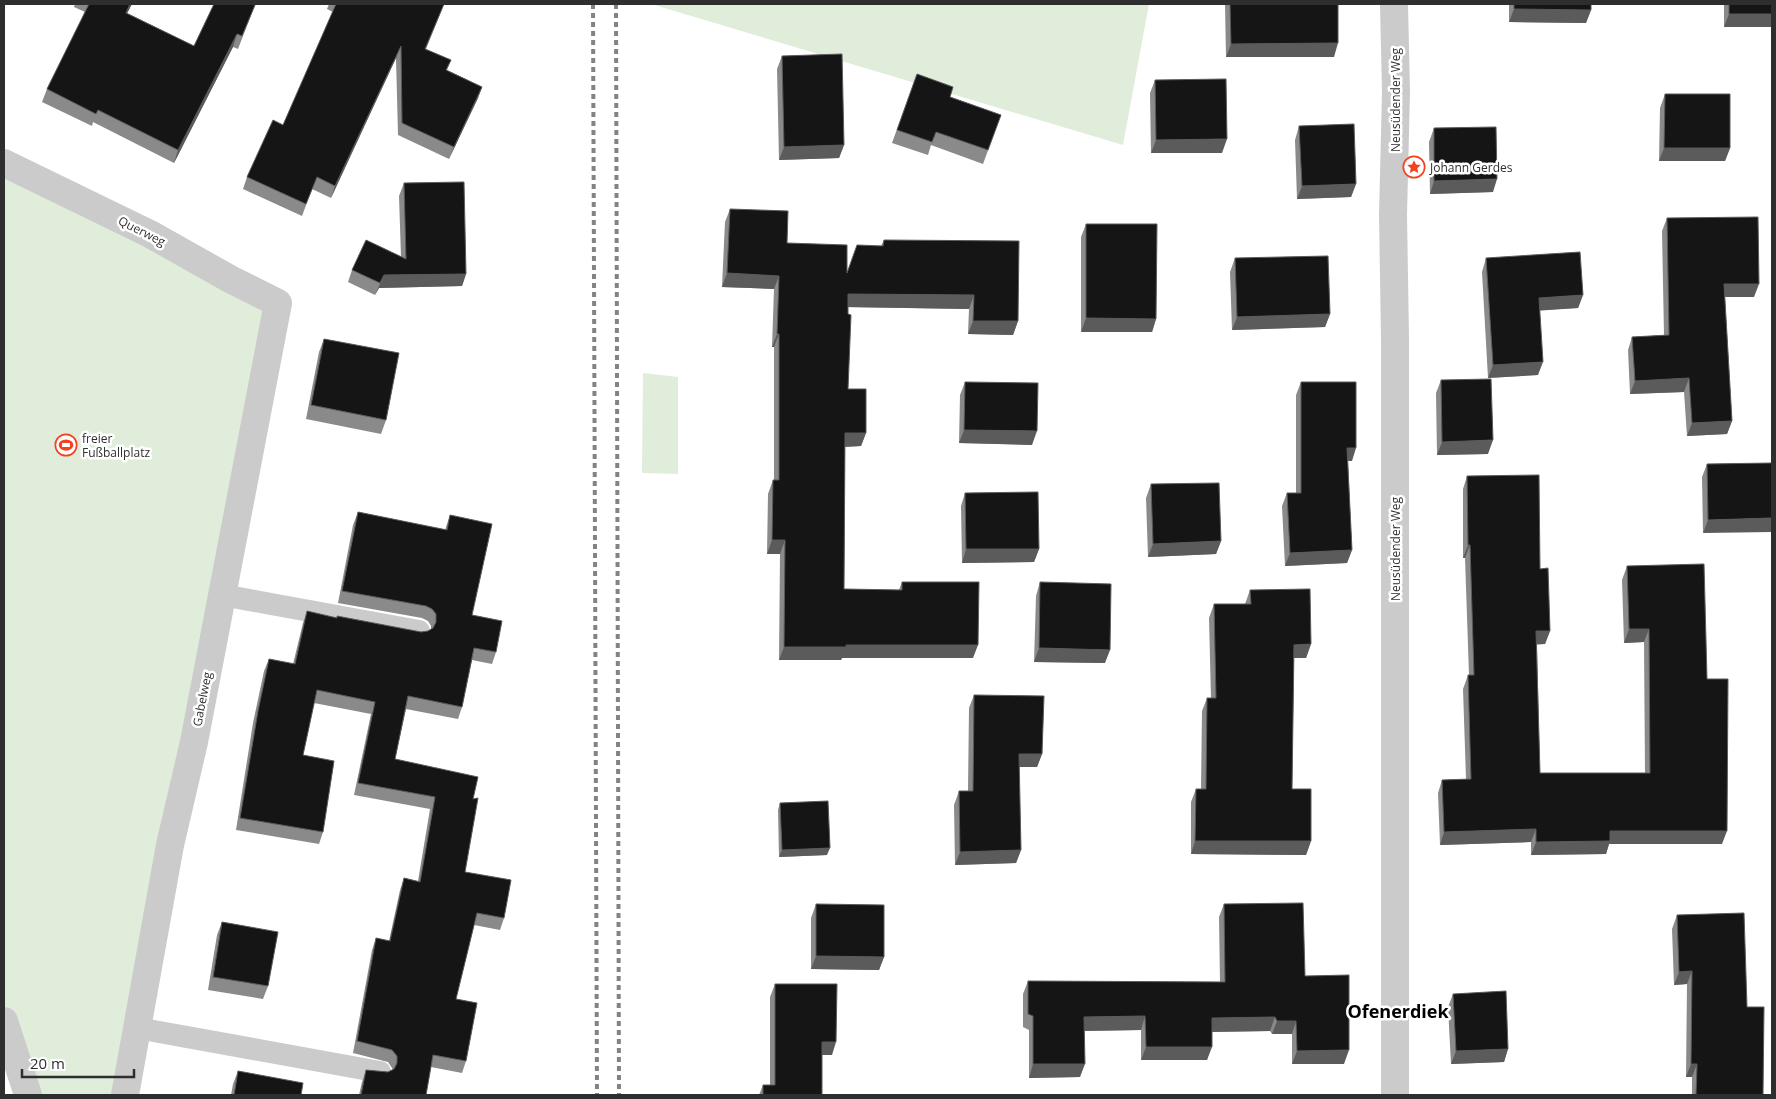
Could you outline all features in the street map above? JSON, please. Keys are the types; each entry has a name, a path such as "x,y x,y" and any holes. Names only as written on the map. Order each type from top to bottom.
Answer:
{"street":[{"name":"Neusüdender Weg","path":"1394,4 1396,92 1393,214 1396,338 1395,1095"},
{"name":"Querweg","path":"4,162 150,234 230,279 278,303"},
{"name":"Gabelweg","path":"124,1095 170,844 194,742 278,303"},
{"path":"4,1021 28,1095"}],"lane":[{"path":"222,595 419,631"},
{"path":"137,1028 380,1072"}],"green space":[{"path":"651,4 1149,4 1123,145"},
{"path":"4,165 278,303 126,1095 29,1095 4,1019"},
{"path":"643,373 678,377 678,474 642,473"}],"building":[{"path":"89,4 130,4 126,13 194,46 214,4 255,5 242,36 237,34 178,150 98,110 96,114 47,89"},
{"path":"336,4 444,4 425,49 451,60 446,70 482,87 454,147 402,123 401,46 335,186 317,177 306,204 247,177 273,120 283,125"},
{"path":"1230,4 1338,4 1338,43 1231,44"},
{"path":"1514,4 1591,4 1591,10 1514,9"},
{"path":"1729,4 1772,4 1772,14 1729,14"},
{"path":"842,54 844,145 784,147 782,56"},
{"path":"917,74 953,87 950,97 1001,115 988,150 936,132 932,142 897,130"},
{"path":"1226,79 1227,139 1156,140 1155,80"},
{"path":"1665,94 1730,94 1730,148 1664,148"},
{"path":"1354,124 1356,184 1302,186 1299,126"},
{"path":"1496,127 1497,179 1434,181 1434,128"},
{"path":"464,182 466,274 384,275 380,283 352,270 366,240 406,259 404,183"},
{"path":"730,209 788,211 787,243 847,245 847,273 857,245 883,246 884,240 1019,241 1018,321 973,321 974,295 848,294 848,314 851,315 848,389 866,389 866,433 845,433 844,589 902,590 902,582 979,582 978,645 784,647 785,540 772,540 773,480 779,480 779,334 777,334 779,276 727,273"},
{"path":"1758,217 1759,284 1724,284 1732,421 1692,423 1689,378 1635,381 1632,337 1669,335 1667,218"},
{"path":"1086,224 1157,224 1156,319 1086,318"},
{"path":"1580,252 1583,295 1539,298 1543,362 1493,365 1486,258"},
{"path":"1328,256 1330,314 1237,317 1235,258"},
{"path":"324,339 399,353 386,420 311,405"},
{"path":"1491,379 1493,440 1442,442 1441,380"},
{"path":"965,382 1038,383 1037,431 964,430"},
{"path":"1301,382 1356,382 1356,448 1347,448 1352,550 1290,553 1287,493 1301,493"},
{"path":"1772,463 1772,518 1708,520 1707,464"},
{"path":"1539,475 1540,569 1548,568 1550,631 1536,631 1540,773 1650,773 1649,629 1629,629 1627,566 1704,564 1707,679 1728,679 1727,831 1610,831 1610,841 1536,842 1536,829 1444,832 1442,780 1471,779 1468,675 1474,675 1467,476"},
{"path":"1219,483 1221,541 1153,544 1151,484"},
{"path":"1038,492 1039,549 966,549 965,493"},
{"path":"358,512 447,530 450,515 492,524 472,615 502,621 496,652 474,648 462,707 408,696 395,759 478,777 473,799 478,798 465,872 511,880 504,918 477,913 456,999 477,1003 466,1061 433,1055 426,1095 361,1095 366,1070 388,1072 394,1069 397,1063 397,1056 392,1050 357,1041 376,938 390,941 404,878 420,882 435,797 358,783 375,702 317,690 303,755 334,761 323,832 240,818 269,659 295,664 307,611 421,632 433,628 436,622 436,614 426,606 342,591"},
{"path":"1040,582 1111,584 1110,650 1039,648"},
{"path":"1310,589 1311,644 1294,645 1292,789 1311,789 1311,841 1195,841 1196,789 1206,789 1207,698 1216,698 1214,604 1251,604 1250,590"},
{"path":"974,695 1044,696 1042,754 1019,754 1021,850 960,852 959,791 973,791"},
{"path":"828,801 830,848 782,850 780,803"},
{"path":"1303,903 1305,976 1349,975 1349,1050 1297,1051 1296,1021 1277,1021 1275,1017 1212,1018 1212,1047 1146,1047 1145,1016 1084,1017 1085,1064 1033,1064 1033,1016 1028,1014 1028,981 1225,982 1224,904"},
{"path":"816,904 884,905 884,957 816,956"},
{"path":"1744,913 1747,1007 1764,1007 1763,1095 1696,1095 1697,1064 1691,1064 1692,971 1679,972 1677,915"},
{"path":"222,922 278,932 268,986 213,977"},
{"path":"775,984 837,984 836,1042 822,1042 822,1095 763,1095 763,1085 775,1085"},
{"path":"1506,991 1508,1049 1456,1051 1453,994"},
{"path":"238,1071 303,1083 301,1095 234,1095"}],"railway":[{"path":"593,4 597,1095"},
{"path":"616,4 619,1095"}],"place":[{"name":"Johann Gerdes","path":"1414,167"},
{"name":"freier Fußballplatz","path":"66,445"}],"district":[{"name":"Ofenerdiek","path":"1398,1011"}]}
